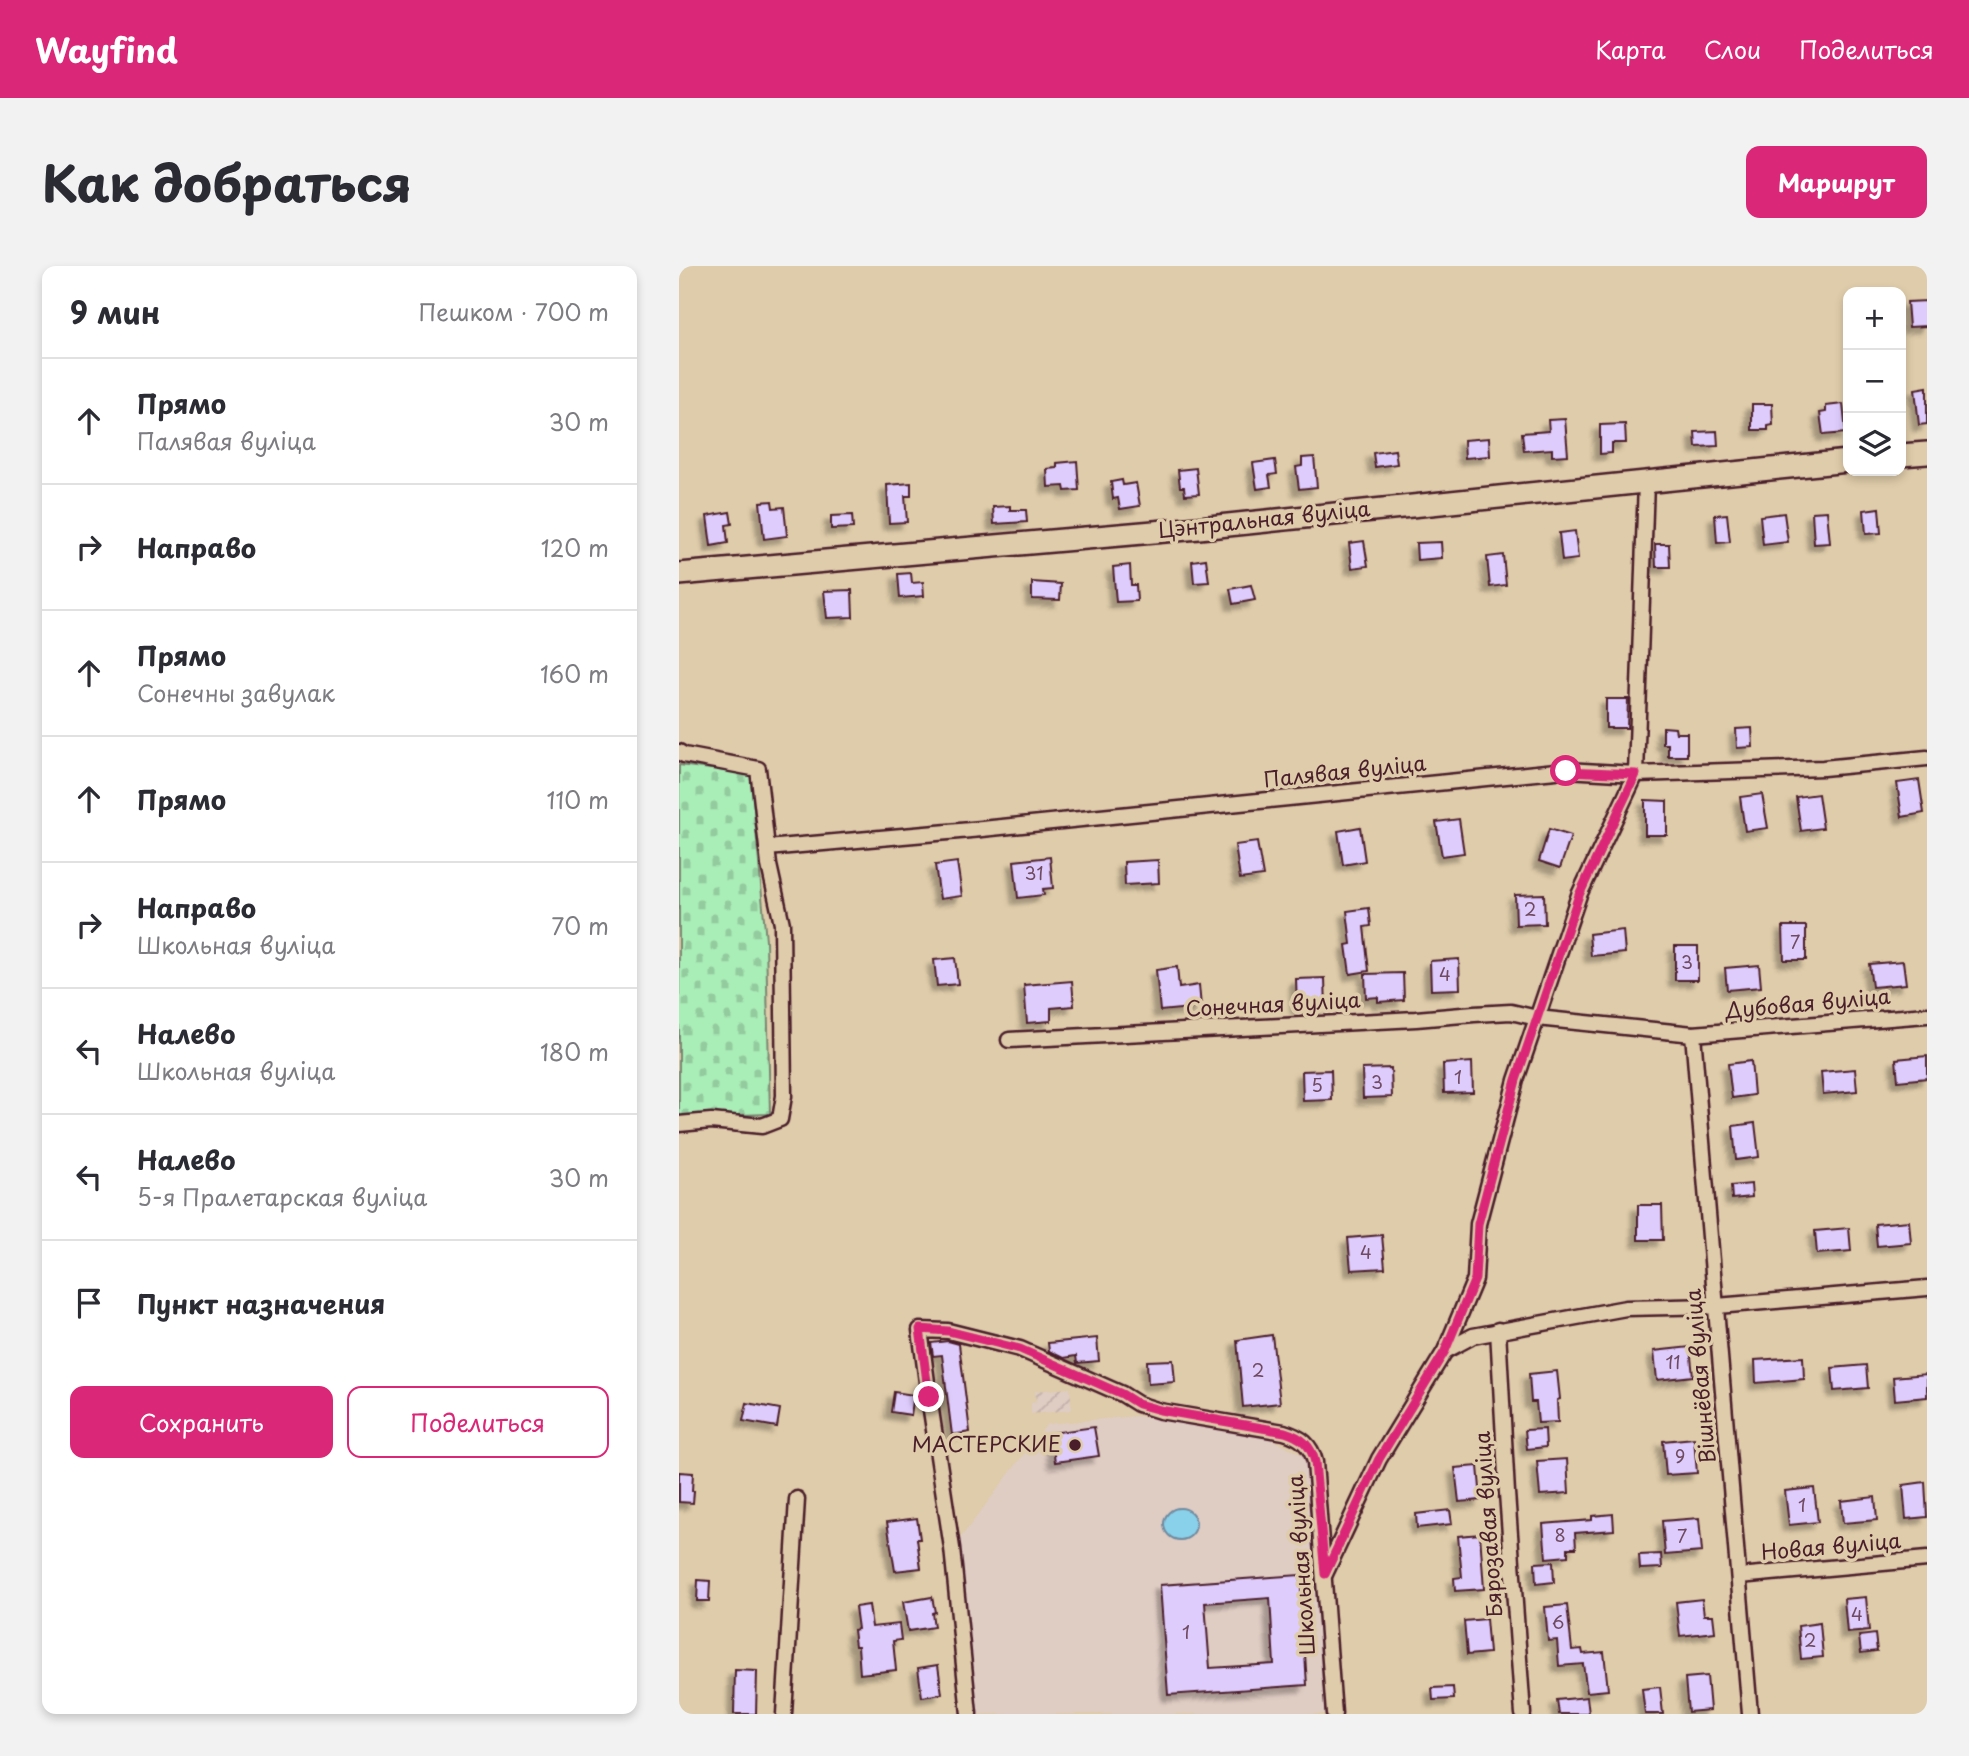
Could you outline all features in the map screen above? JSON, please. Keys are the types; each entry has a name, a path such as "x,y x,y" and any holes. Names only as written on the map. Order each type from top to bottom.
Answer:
{"street":[{"path":"1906,455 1927,453"},
{"name":"Цэнтральная вуліца","path":"679,573 1042,543 1843,462"},
{"path":"1325,1574 1379,1459 1445,1351 1475,1279 1478,1224 1516,1080 1579,895 1636,774 1646,482"},
{"path":"679,752 758,769 767,848 782,923 784,1096 779,1119 762,1126 711,1121 679,1124"},
{"name":"Палявая вуліца","path":"767,848 1566,771 1636,774 1823,768 1927,758"},
{"name":"Сонечная вуліца","path":"1009,1040 1416,1020 1511,1012 1537,1017"},
{"name":"Дубовая вуліца","path":"1537,1017 1693,1034 1927,1015"},
{"name":"Вішнёвая вуліца","path":"1693,1034 1751,1714"},
{"path":"1445,1351 1473,1336 1498,1330 1626,1308 1717,1306 1927,1289"},
{"name":"Школьная вуліца","path":"969,1714 952,1548 920,1329 948,1331 1020,1349 1122,1394 1138,1404 1285,1432 1296,1435 1305,1442 1312,1451 1315,1462 1334,1714"},
{"name":"Бярозавая вуліца","path":"1498,1330 1523,1714"},
{"path":"784,1714 797,1499"},
{"name":"Новая вуліца","path":"1739,1576 1927,1559"}],"shaded area":[{"path":"1070,1388 1072,1410 1031,1414 1031,1403 1036,1402 1035,1391"},
{"path":"1136,1416 1265,1436 1306,1457 1325,1714 974,1714 959,1540 1047,1424"}],"green space":[{"path":"679,765 751,774 766,941 770,1114 679,1117"}],"water":[{"path":"1180,1508 1191,1513 1196,1524 1191,1535 1180,1540 1169,1535 1164,1524 1169,1513"}],"building":[{"path":"1927,301 1927,326 1909,327 1907,302"},
{"path":"1927,387 1927,424 1919,425 1915,389"},
{"path":"1752,404 1772,404 1773,425 1768,426 1768,430 1752,430"},
{"path":"1843,404 1843,433 1823,435 1820,413 1826,412 1826,406"},
{"path":"1565,419 1568,455 1552,456 1552,449 1524,451 1522,433 1549,431 1548,420"},
{"path":"1625,424 1626,443 1612,443 1612,453 1600,454 1600,425"},
{"path":"1717,431 1718,446 1696,447 1695,432"},
{"path":"1489,438 1490,456 1465,458 1464,440"},
{"path":"1395,450 1397,464 1375,467 1373,453"},
{"path":"1314,457 1317,487 1299,489 1296,467 1302,466 1302,458"},
{"path":"1275,460 1277,474 1269,475 1271,487 1257,489 1253,463"},
{"path":"1077,461 1079,490 1065,491 1064,486 1048,487 1047,469 1057,468 1057,463"},
{"path":"1196,468 1199,494 1185,495 1184,487 1180,487 1178,470"},
{"path":"1122,480 1123,485 1136,483 1140,506 1120,509 1118,498 1113,499 1111,482"},
{"path":"911,483 911,496 905,496 907,522 889,523 887,485"},
{"path":"772,501 773,508 784,507 787,536 764,539 760,502"},
{"path":"1010,506 1010,510 1026,510 1027,522 994,524 993,507"},
{"path":"1879,508 1881,533 1866,534 1864,510"},
{"path":"1827,511 1830,543 1814,544 1812,512"},
{"path":"730,512 732,524 726,525 728,543 711,546 707,516"},
{"path":"1784,513 1788,542 1763,545 1760,516"},
{"path":"1727,514 1730,542 1717,543 1715,515"},
{"path":"852,515 853,528 831,529 831,516"},
{"path":"1575,531 1578,559 1562,561 1559,533"},
{"path":"1364,541 1368,566 1352,568 1349,543"},
{"path":"1441,542 1442,558 1417,560 1416,543"},
{"path":"1655,544 1669,544 1670,567 1656,567"},
{"path":"1503,555 1506,585 1490,587 1487,557"},
{"path":"1206,559 1209,582 1194,583 1192,561"},
{"path":"1130,565 1131,585 1136,585 1137,601 1116,602 1113,567"},
{"path":"911,573 912,583 923,582 924,596 900,598 898,574"},
{"path":"1032,582 1061,584 1060,600 1032,599"},
{"path":"1251,585 1255,600 1233,604 1230,589"},
{"path":"852,590 853,617 827,618 824,591"},
{"path":"1606,699 1628,699 1627,728 1606,728"},
{"path":"1663,727 1675,728 1676,733 1687,733 1687,756 1668,756 1668,744 1663,744"},
{"path":"1752,728 1753,747 1737,748 1736,729"},
{"path":"1919,780 1924,813 1902,817 1897,783"},
{"path":"1762,794 1768,828 1745,831 1740,797"},
{"path":"1818,794 1823,828 1801,831 1796,797"},
{"path":"1645,800 1667,801 1667,835 1645,835"},
{"path":"1459,819 1464,853 1442,856 1436,822"},
{"path":"1360,827 1365,861 1343,865 1338,831"},
{"path":"1549,829 1571,836 1560,868 1539,861"},
{"path":"1257,842 1263,876 1240,879 1235,845"},
{"path":"1050,857 1053,888 1043,889 1044,895 1018,898 1014,861"},
{"path":"1158,860 1159,883 1125,885 1124,862"},
{"path":"957,862 962,896 940,899 935,865"},
{"path":"1544,894 1545,924 1516,925 1515,895"},
{"path":"1369,908 1371,926 1364,927 1369,971 1350,974 1346,945 1351,944 1347,911"},
{"path":"1783,926 1806,926 1806,960 1784,960"},
{"path":"1623,930 1625,953 1591,956 1589,934"},
{"path":"1675,946 1698,946 1698,980 1675,980"},
{"path":"955,958 958,984 937,986 934,960"},
{"path":"1459,959 1460,989 1431,990 1430,961"},
{"path":"1903,961 1906,984 1872,987 1869,964"},
{"path":"1759,965 1761,987 1727,990 1725,968"},
{"path":"1177,967 1179,988 1199,985 1201,1007 1160,1011 1156,970"},
{"path":"1403,973 1404,1000 1378,1002 1378,997 1366,998 1365,974"},
{"path":"1325,978 1326,1007 1297,1008 1296,979"},
{"path":"1072,981 1074,1006 1051,1008 1051,1021 1027,1023 1024,985"},
{"path":"1927,1056 1927,1078 1898,1081 1896,1059"},
{"path":"1751,1061 1754,1095 1732,1098 1728,1064"},
{"path":"1472,1062 1473,1092 1444,1093 1443,1064"},
{"path":"1391,1068 1392,1097 1363,1098 1362,1069"},
{"path":"1855,1069 1857,1091 1823,1094 1821,1072"},
{"path":"1331,1070 1332,1100 1303,1101 1302,1071"},
{"path":"1755,1123 1759,1157 1736,1160 1733,1126"},
{"path":"1751,1184 1752,1197 1732,1199 1731,1186"},
{"path":"1638,1205 1662,1205 1663,1240 1638,1240"},
{"path":"1909,1221 1911,1243 1877,1246 1875,1224"},
{"path":"1849,1228 1851,1251 1817,1254 1815,1231"},
{"path":"1382,1235 1385,1268 1351,1270 1348,1238"},
{"path":"1272,1335 1280,1403 1243,1407 1237,1340"},
{"path":"1097,1338 1099,1361 1077,1363 1076,1356 1063,1358 1049,1351 1048,1343"},
{"path":"948,1341 959,1344 970,1432 952,1435 942,1355 933,1356 931,1343"},
{"path":"1690,1347 1693,1376 1657,1380 1654,1351"},
{"path":"1803,1357 1804,1379 1756,1383 1755,1360"},
{"path":"1173,1360 1175,1382 1148,1384 1147,1361"},
{"path":"1866,1365 1868,1388 1834,1391 1832,1368"},
{"path":"1557,1371 1560,1399 1557,1400 1558,1422 1538,1423 1536,1402 1531,1402 1529,1374"},
{"path":"1927,1374 1927,1397 1895,1400 1893,1377"},
{"path":"894,1392 914,1395 911,1415 891,1412"},
{"path":"747,1403 780,1409 777,1427 743,1421"},
{"name":"МАСТЕРСКИЕ","path":"1094,1427 1099,1456 1055,1462 1051,1433"},
{"path":"1545,1429 1546,1447 1527,1449 1525,1430"},
{"path":"1694,1438 1697,1473 1666,1475 1663,1441"},
{"path":"1567,1459 1569,1493 1540,1495 1537,1461"},
{"path":"1478,1466 1481,1500 1459,1502 1455,1468"},
{"path":"679,1472 693,1473 693,1503 679,1502"},
{"path":"1925,1482 1927,1517 1906,1519 1903,1485"},
{"path":"1814,1488 1818,1522 1789,1525 1785,1491"},
{"path":"1875,1497 1877,1520 1843,1523 1841,1501"},
{"path":"1450,1510 1452,1524 1417,1528 1416,1514"},
{"path":"1613,1514 1614,1530 1575,1533 1576,1548 1568,1548 1568,1556 1546,1558 1543,1524 1592,1520 1592,1516"},
{"path":"917,1518 921,1568 895,1571 887,1522"},
{"path":"1699,1518 1702,1552 1665,1555 1662,1521"},
{"path":"1480,1534 1484,1589 1455,1591 1454,1578 1462,1577 1458,1536"},
{"path":"1661,1554 1662,1568 1640,1569 1639,1555"},
{"path":"1553,1562 1554,1582 1536,1584 1535,1563"},
{"path":"1300,1575 1307,1685 1168,1695 1160,1585","holes":["1270,1598 1274,1664 1210,1668 1205,1603"]},
{"path":"698,1580 710,1581 709,1601 697,1601"},
{"path":"932,1597 934,1627 908,1631 903,1602"},
{"path":"1866,1597 1869,1631 1847,1633 1844,1599"},
{"path":"1702,1599 1704,1615 1713,1615 1715,1632 1680,1636 1676,1602"},
{"path":"869,1605 872,1627 899,1624 901,1640 893,1641 896,1670 860,1674 858,1646 855,1646 853,1630 858,1629 855,1607"},
{"path":"1567,1605 1572,1650 1582,1649 1583,1654 1604,1652 1608,1690 1587,1692 1583,1664 1559,1666 1557,1640 1548,1641 1545,1607"},
{"path":"1486,1619 1489,1653 1467,1655 1464,1621"},
{"path":"1820,1623 1823,1657 1801,1659 1798,1626"},
{"path":"1875,1634 1877,1651 1861,1653 1859,1636"},
{"path":"938,1665 942,1694 922,1697 918,1668"},
{"path":"735,1670 757,1671 756,1714 734,1714"},
{"path":"1707,1676 1710,1710 1688,1712 1685,1678"},
{"path":"1453,1687 1454,1699 1433,1700 1432,1688"},
{"path":"1660,1687 1663,1714 1645,1714 1642,1689"},
{"path":"1587,1697 1589,1714 1559,1714 1557,1700"}],"place":[{"name":"МАСТЕРСКИЕ","path":"1075,1445"}],"route":[{"path":"929,1397 920,1329 948,1331 1020,1349 1122,1394 1138,1404 1296,1435 1312,1451 1315,1462 1325,1574 1379,1459 1445,1351 1475,1279 1478,1224 1516,1080 1579,895 1636,774 1566,771"}]}
